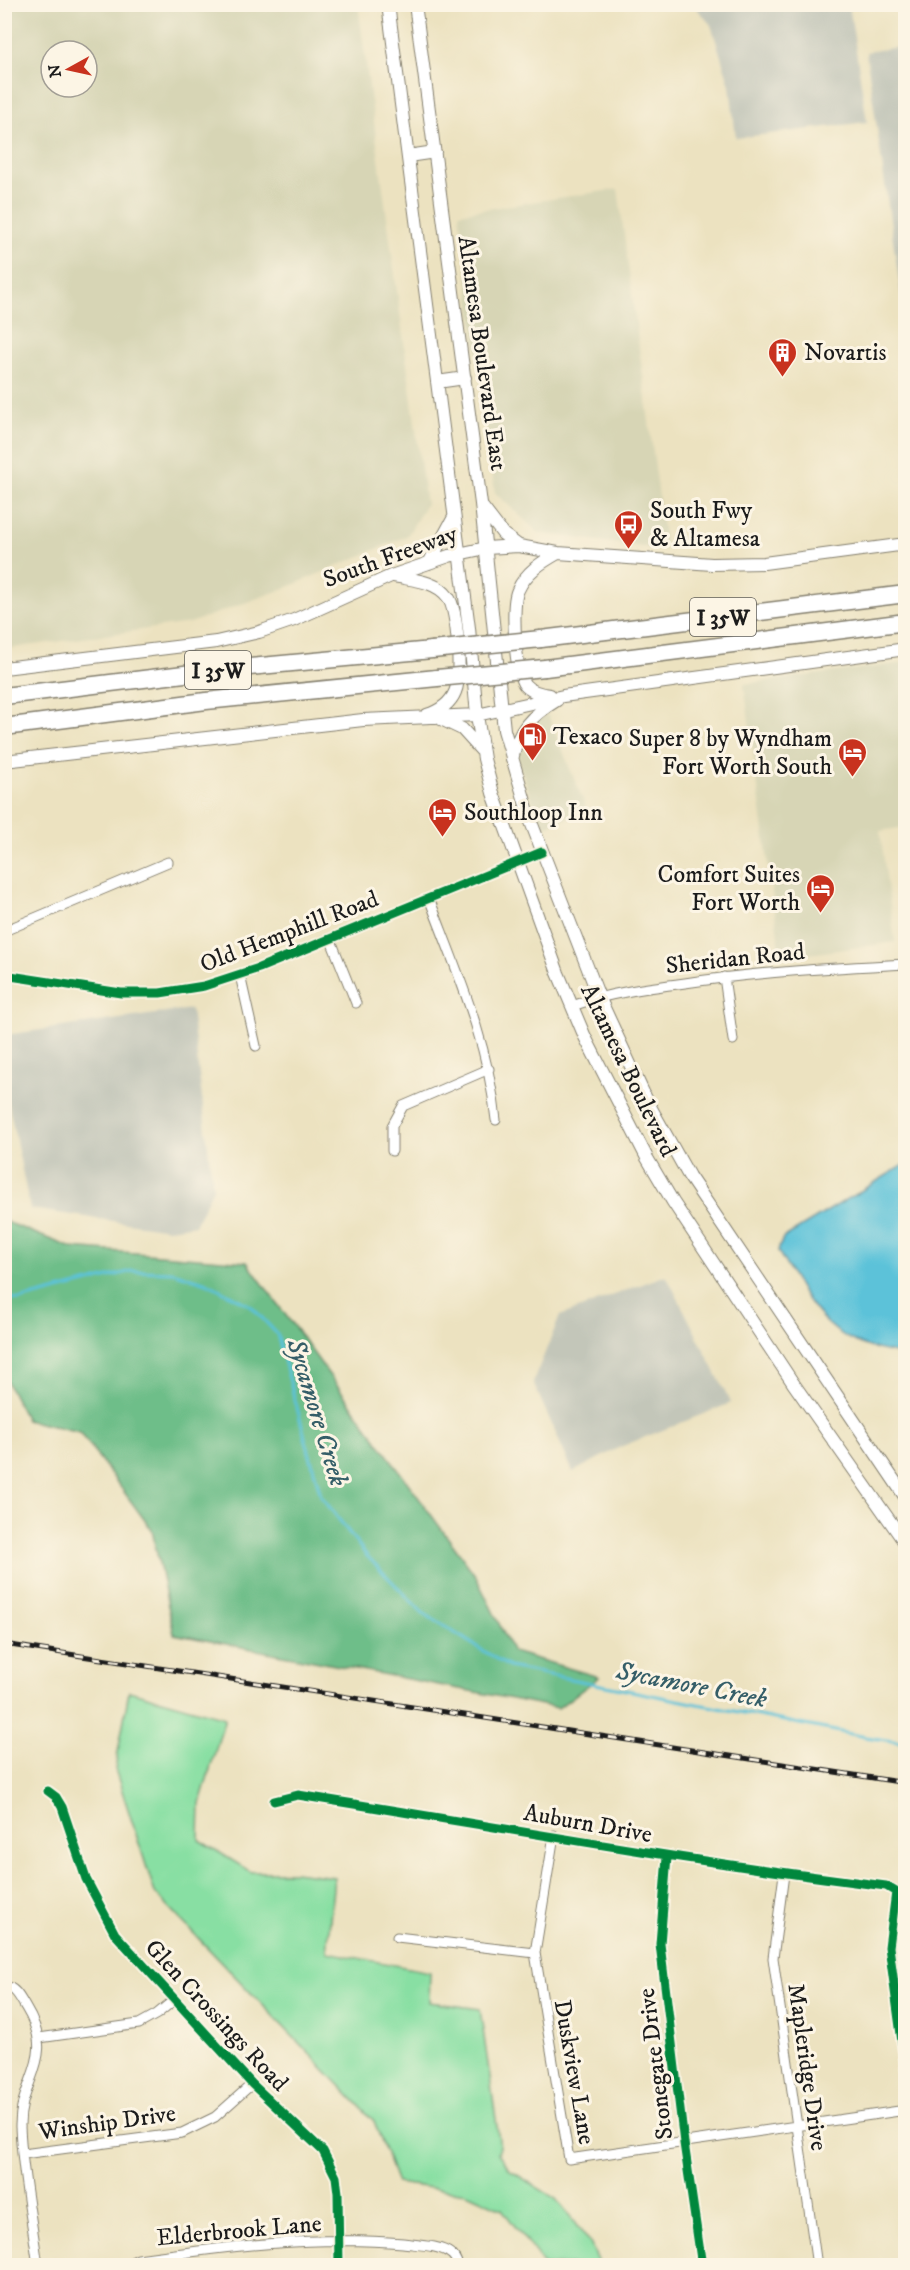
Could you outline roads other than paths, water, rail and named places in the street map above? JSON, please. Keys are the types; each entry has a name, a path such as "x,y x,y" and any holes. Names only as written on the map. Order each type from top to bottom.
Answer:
{"highway":[{"name":"I 35W","path":"4,696 207,671 541,639 906,594"},
{"name":"I 35W","path":"4,727 206,701 545,668 906,622"},
{"path":"817,635 835,641 906,631"}],"main road":[{"name":"Altamesa Boulevard East","path":"388,4 460,553"},
{"name":"Altamesa Boulevard East","path":"415,4 482,504 501,707"},
{"path":"408,156 435,152"},
{"path":"437,382 465,378"},
{"path":"482,504 502,534 519,546"},
{"path":"429,563 454,516"},
{"name":"South Freeway","path":"4,668 216,642 259,632 294,620 391,576 460,553 486,548 519,546 558,553 712,564 743,563 906,544"},
{"name":"Altamesa Boulevard","path":"460,553 483,753 517,862 572,1006 604,1076 674,1202 793,1383 906,1544"},
{"path":"558,553 544,560 524,579 516,592 514,616 522,680 525,685 540,694 563,696"},
{"path":"391,576 429,583 440,589 448,596 456,616 458,686 454,695 439,710 412,719"},
{"path":"4,761 352,722 477,715 501,707 563,696 906,649"},
{"path":"512,763 518,738 526,723 535,714 563,696"},
{"name":"Altamesa Boulevard","path":"501,707 512,763 542,852 599,997 648,1103 689,1176 906,1498"},
{"path":"437,718 462,729 483,753"}],"street":[{"name":"Old Hemphill Road","path":"4,975 100,992 131,994 181,990 240,975 542,852"},
{"path":"4,931 168,862"},
{"path":"429,898 479,1031 489,1069 496,1120"},
{"path":"330,939 356,1003"},
{"name":"Sheridan Road","path":"572,1006 599,997 724,977 788,970 906,964"},
{"path":"240,975 256,1046"},
{"path":"724,977 733,1040"},
{"path":"392,1151 392,1126 403,1106 489,1069"},
{"name":"Glen Crossings Road","path":"48,1791 56,1797 62,1807 86,1879 101,1911 128,1950 252,2084 312,2139 326,2157 336,2177 339,2193 339,2265"},
{"name":"Auburn Drive","path":"274,1801 298,1795 554,1835 667,1857 886,1886 896,1892 889,1947 903,2032"},
{"name":"Duskview Lane","path":"554,1835 535,1953 568,2159 906,2110"},
{"name":"Stonegate Drive","path":"667,1857 660,1944 684,2143 702,2265"},
{"name":"Mapleridge Drive","path":"783,1874 773,1958 817,2265"},
{"path":"398,1937 535,1953"},
{"path":"4,1985 14,1989 33,2021 39,2038 37,2061 21,2119 23,2154 38,2265"},
{"path":"39,2038 139,2024 174,2000"},
{"path":"903,2032 906,2071"},
{"name":"Winship Drive","path":"23,2154 182,2133 215,2117 252,2084"},
{"name":"Elderbrook Lane","path":"124,2265 138,2259 244,2245 339,2240 397,2243 444,2250 451,2254 458,2265"}],"water":[{"path":"905,1164 905,1357 903,1354 857,1343 826,1322 813,1308 778,1251 783,1238"}],"waterway":[{"name":"Sycamore Creek","path":"4,1297 19,1300 132,1271 173,1272 207,1283 251,1306 277,1334 321,1496 367,1556 423,1613 509,1667 906,1743"}],"railway":[{"path":"4,1644 906,1783"}],"place":[{"name":"Novartis","path":"783,378"},
{"name":"South Fwy & Altamesa","path":"629,550"},
{"name":"Texaco","path":"532,762"},
{"name":"Super 8 by Wyndham Fort Worth South","path":"853,778"},
{"name":"Southloop Inn","path":"443,838"},
{"name":"Comfort Suites Fort Worth","path":"821,914"}]}
